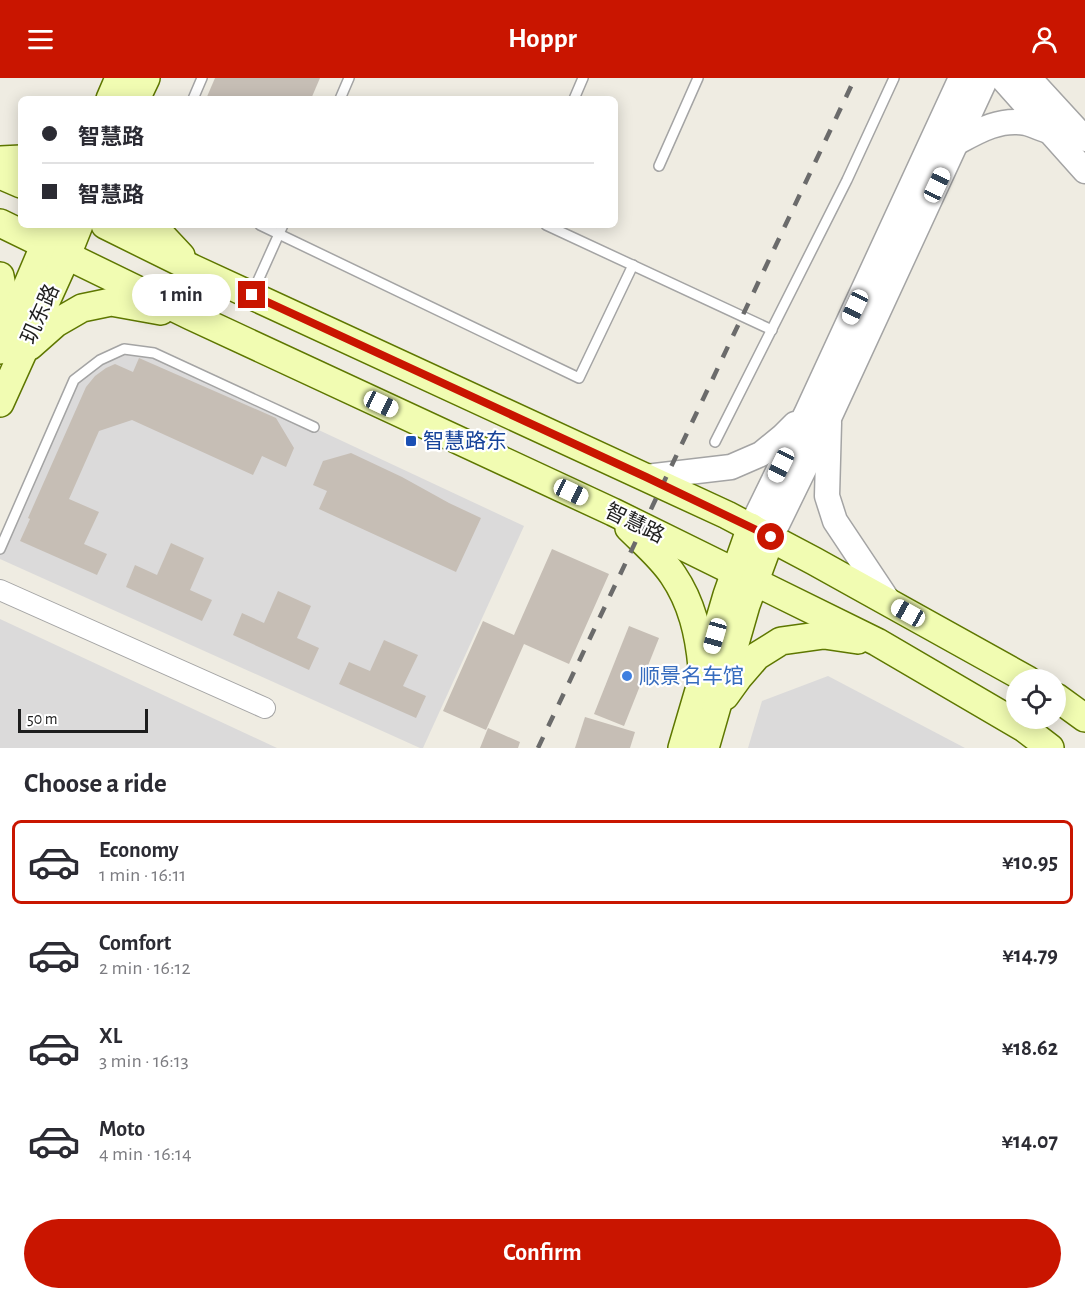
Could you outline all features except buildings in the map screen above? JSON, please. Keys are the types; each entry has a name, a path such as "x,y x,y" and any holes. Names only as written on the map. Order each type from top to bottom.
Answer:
{"main road":[{"path":"111,96 119,78"},
{"path":"137,96 146,78"},
{"path":"0,160 18,159"},
{"path":"0,174 18,183"},
{"name":"智慧路","path":"0,223 55,242 191,316 613,512 877,642 1024,728 1050,748"},
{"name":"玑东路","path":"0,403 10,345 55,242 75,228"},
{"path":"111,228 192,268 761,532 1008,669"},
{"path":"155,228 192,268"},
{"path":"0,276 10,345 82,308 111,302 191,316"},
{"path":"613,512 659,558 673,575 684,595 694,617 700,642 703,677"},
{"path":"682,748 703,677 761,532"},
{"path":"705,748 716,710 744,577"},
{"path":"716,710 738,678 757,656 781,641 824,635 877,642"},
{"path":"1066,704 1085,718"}],"street":[{"path":"889,602 835,521 827,496 818,415 961,78"},
{"path":"761,532 956,143 986,78"},
{"path":"1002,78 1085,171"},
{"path":"1029,78 1085,140"},
{"path":"956,143 982,129 1002,122 1025,123 1049,131"},
{"path":"646,477 731,467 761,454 783,436 818,415"},
{"path":"0,590 266,708"}],"lane":[{"path":"194,96 202,78"},
{"path":"341,96 349,78"},
{"path":"575,96 583,78"},
{"path":"659,166 698,78"},
{"path":"715,442 847,180 894,78"},
{"path":"553,228 772,330"},
{"path":"252,295 281,230 579,378 633,265"},
{"path":"0,549 74,380 100,360 124,349 154,353 314,427"}],"shaded area":[{"path":"124,349 154,353 524,526 423,748 0,559 0,547 74,380"},
{"path":"0,619 277,748 0,748"},
{"path":"828,676 965,748 748,748 762,701"}],"railway":[{"path":"538,748 855,78"}],"place":[{"name":"智慧路东","path":"411,441"},
{"name":"顺景名车馆","path":"627,676"}],"route":[{"path":"252,295 771,537"}]}
